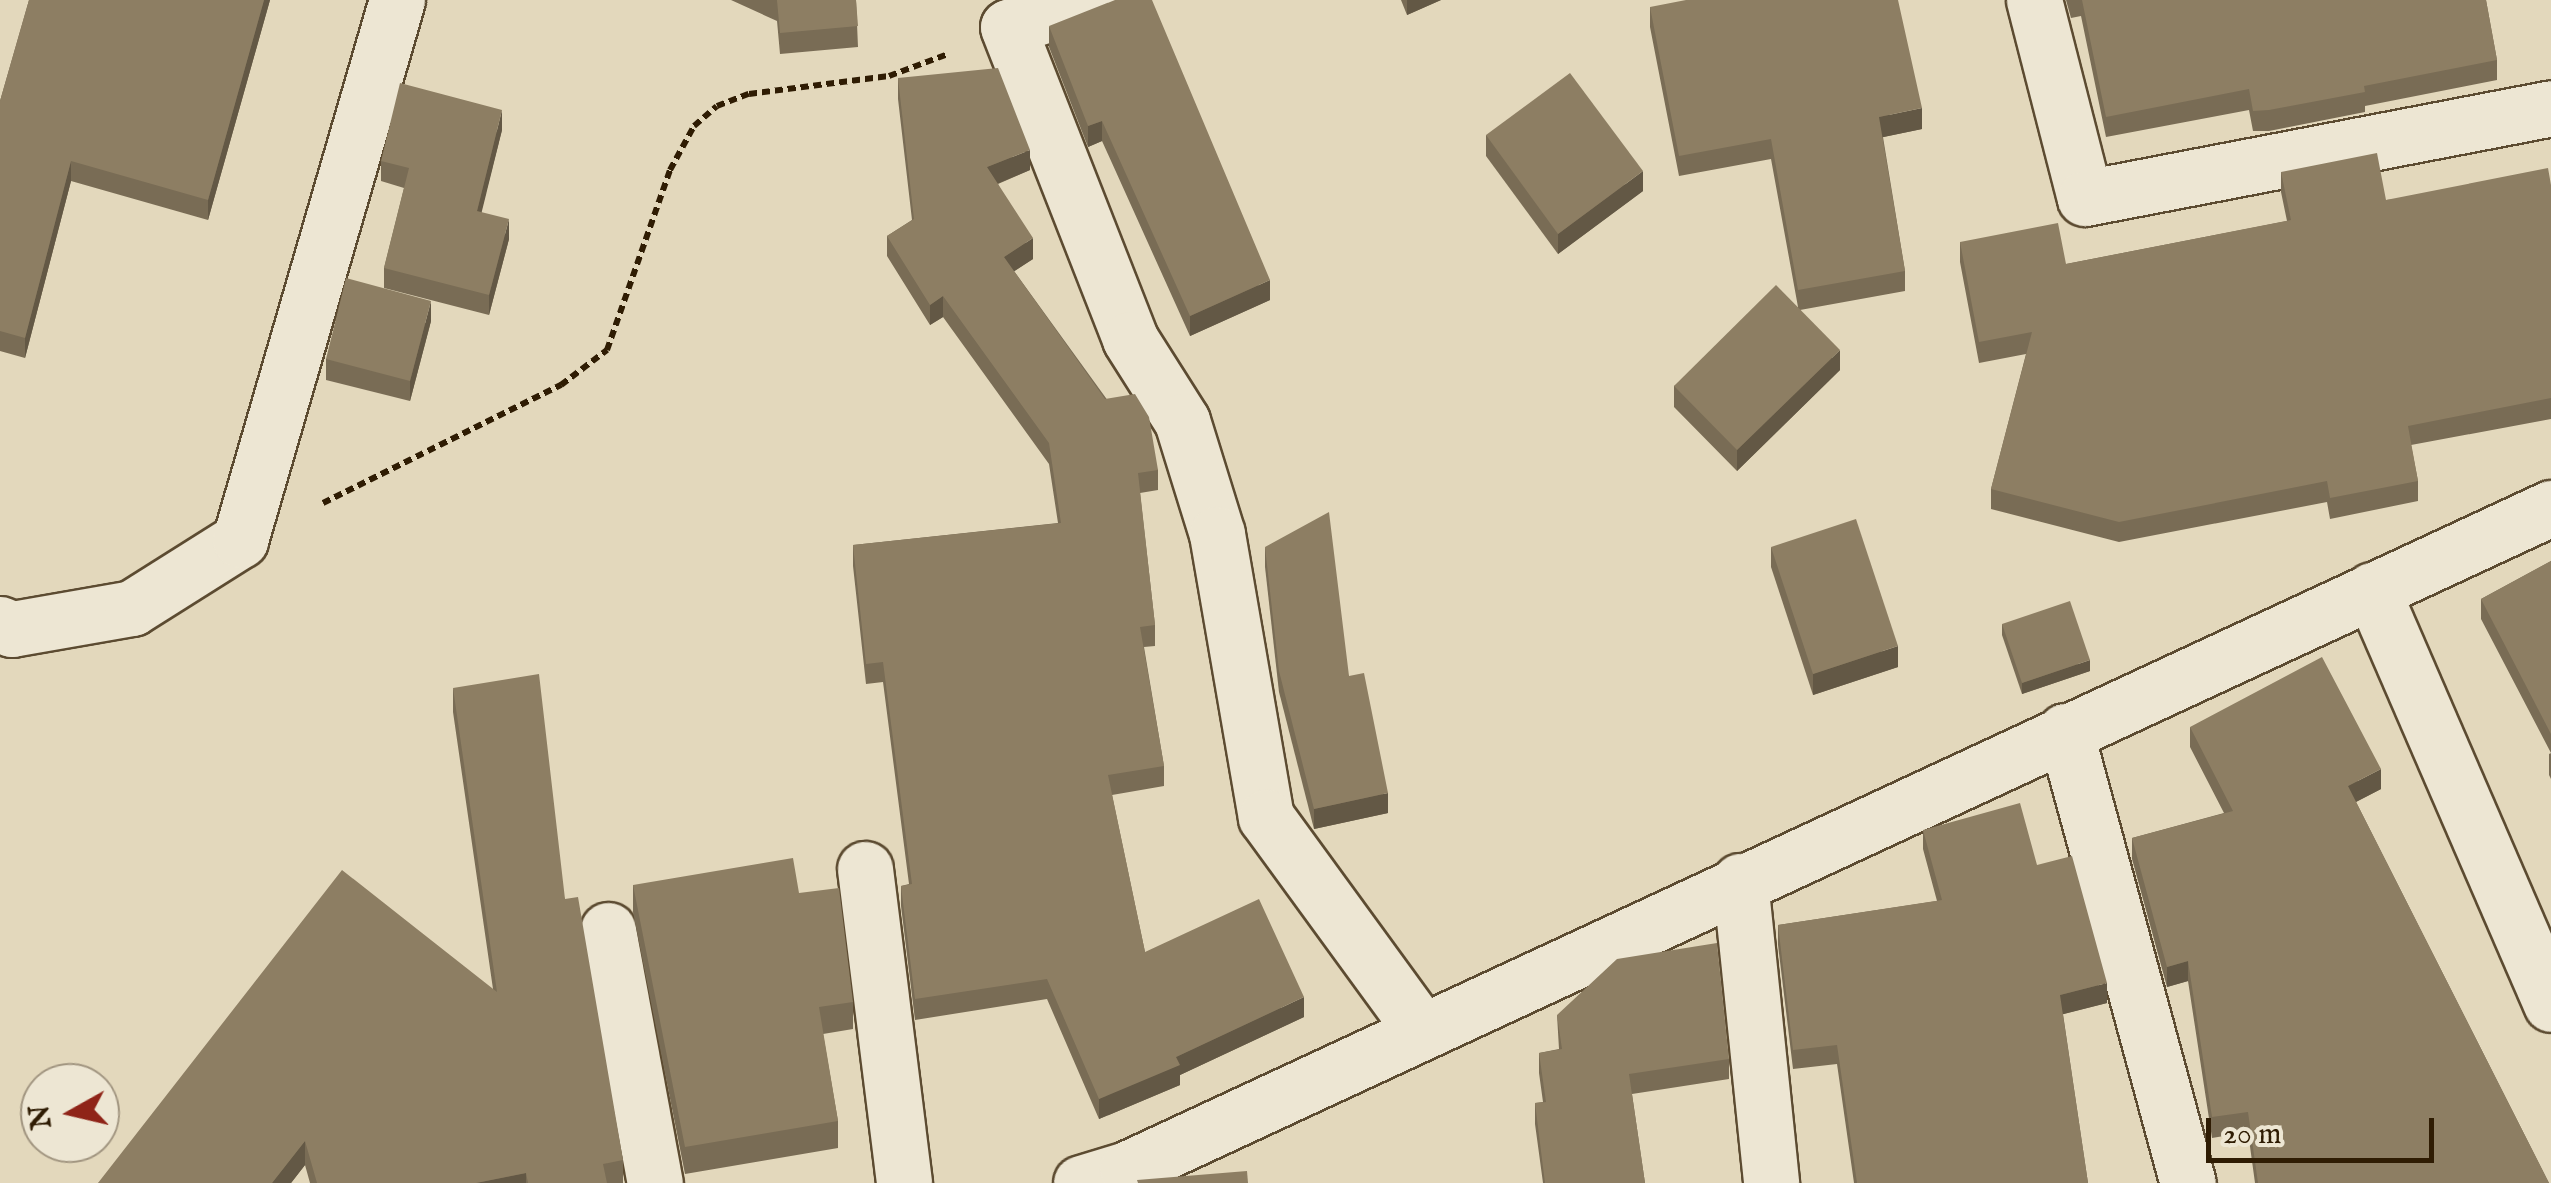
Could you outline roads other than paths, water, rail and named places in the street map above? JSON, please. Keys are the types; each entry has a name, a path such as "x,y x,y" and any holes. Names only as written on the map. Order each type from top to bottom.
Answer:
{"street":[{"path":"0,624 12,629 132,608 240,540 397,0"},
{"path":"1092,0 1008,28 1130,339 1182,421 1217,534 1266,817 1422,1031"},
{"path":"2034,0 2085,198 2551,108"},
{"path":"1081,1183 1127,1169 1740,881 2551,508"},
{"path":"2372,590 2551,1004"},
{"path":"2066,731 2188,1183"},
{"path":"865,870 904,1183"},
{"path":"1740,881 1771,1183"},
{"path":"608,930 655,1183"}]}
